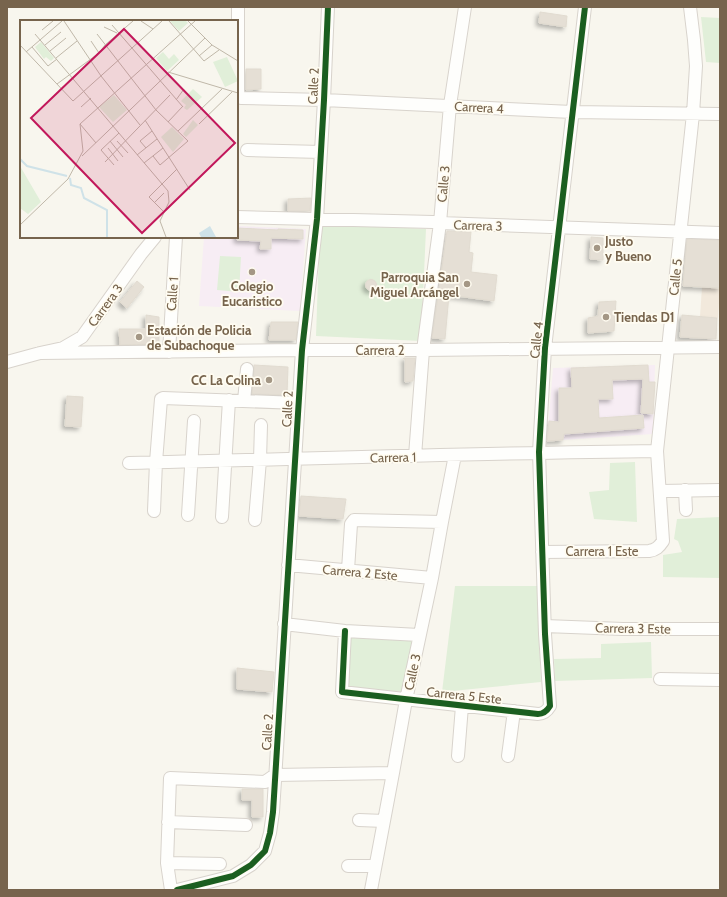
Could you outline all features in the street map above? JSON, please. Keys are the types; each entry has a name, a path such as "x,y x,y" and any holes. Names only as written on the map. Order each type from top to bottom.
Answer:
{"street":[{"name":"Carrera 4","path":"238,7 239,97 450,105 572,112 720,114"},
{"name":"Calle 2","path":"177,890 233,876 251,865 265,851 270,833 273,812 302,350 317,219 328,7"},
{"name":"Calle 3","path":"415,456 423,350 440,223 450,105 465,7"},
{"name":"Calle 4","path":"548,676 539,452 545,348 585,7"},
{"name":"Calle 5","path":"665,546 663,541 657,451 693,114 696,66 690,7"},
{"path":"247,150 321,152"},
{"name":"Carrera 3","path":"238,217 720,232"},
{"name":"Carrera 3","path":"40,353 63,348 82,337 141,254 154,238"},
{"name":"Calle 1","path":"168,352 176,238"},
{"path":"82,337 81,349 83,353"},
{"name":"Carrera 2","path":"40,353 720,347"},
{"path":"7,362 40,353"},
{"path":"244,401 247,369"},
{"path":"154,511 161,399 298,403"},
{"path":"222,517 229,400"},
{"path":"188,515 194,421"},
{"path":"255,520 260,460 261,425"},
{"name":"Carrera 1","path":"130,462 539,452 657,451"},
{"name":"Calle 3","path":"371,890 406,700 432,578 455,455"},
{"path":"685,490 686,510"},
{"path":"660,491 720,490"},
{"path":"348,570 352,524 354,520 442,522"},
{"name":"Carrera 1 Este","path":"542,552 649,551 665,546"},
{"name":"Carrera 2 Este","path":"288,565 432,578"},
{"path":"284,624 345,631 419,635"},
{"name":"Carrera 3 Este","path":"545,626 623,629 720,629"},
{"name":"Carrera 5 Este","path":"345,631 342,692 542,714 548,711 550,706 548,676"},
{"path":"660,679 720,680"},
{"path":"458,756 462,706"},
{"path":"508,756 514,711"},
{"path":"171,890 167,863 170,778 265,782 275,775 393,773"},
{"path":"359,820 384,821"},
{"path":"168,822 246,825"},
{"path":"167,863 220,864"},
{"path":"201,864 203,883"},
{"path":"348,866 375,866"}],"shaded area":[{"name":"Colegio Eucaristico","path":"238,226 306,229 300,311 199,306 204,238 238,238"},
{"path":"702,287 720,288 718,318 700,317"},
{"path":"655,365 653,434 547,441 553,368"}],"green space":[{"path":"701,17 720,18 720,63 706,62"},
{"path":"320,223 426,229 421,341 316,336"},
{"path":"220,256 241,257 239,292 217,290"},
{"path":"635,462 637,522 594,519 589,492 609,490 610,463"},
{"path":"720,517 720,578 663,577 663,555 682,552 678,541 674,539 677,519"},
{"path":"455,586 537,586 541,682 442,692"},
{"path":"349,637 413,640 404,692 347,687"},
{"path":"651,642 652,678 555,681 554,659 601,658 601,644"}],"building":[{"path":"540,12 567,16 566,27 539,23"},
{"path":"246,69 261,69 261,89 246,90"},
{"path":"311,198 310,211 288,211 288,199"},
{"path":"238,228 303,230 303,239 271,238 271,249 260,249 261,241 237,240"},
{"path":"447,231 471,232 469,252 473,253 471,272 497,275 494,301 449,295 445,339 432,338 442,268"},
{"name":"Justo y Bueno","path":"591,237 603,238 603,260 590,259"},
{"path":"687,239 720,240 720,288 683,286"},
{"path":"369,280 373,280 375,281 375,289 369,290 366,287 366,283"},
{"path":"137,281 144,287 127,308 120,302"},
{"name":"Tiendas D1","path":"616,301 614,331 588,333 588,318 598,316 599,302"},
{"name":"Estación de Policia de Subachoque","path":"146,315 159,317 159,344 120,345 119,329 146,329"},
{"path":"682,315 717,318 716,339 680,337"},
{"path":"271,322 298,322 296,340 269,340"},
{"path":"404,358 415,358 413,381 405,382"},
{"name":"CC La Colina","path":"254,365 288,367 287,395 252,394"},
{"path":"648,365 649,382 655,382 653,414 641,413 643,379 612,380 613,399 598,399 599,418 643,415 644,428 564,434 563,440 547,441 549,421 559,422 559,388 572,388 571,368"},
{"path":"67,396 83,397 81,427 65,426"},
{"path":"301,496 346,499 343,519 299,516"},
{"path":"237,668 274,672 272,692 237,689"},
{"path":"242,789 263,789 263,817 252,817 252,800 242,800"}],"cycle path":[{"path":"177,890 233,876 251,865 265,851 270,833 273,812 302,350 317,219 328,7"},
{"path":"345,631 342,692 538,714 545,712 550,706 545,634 539,452 545,348 585,7"}],"place":[{"name":"Justo y Bueno","path":"597,248"},
{"name":"Colegio Eucaristico","path":"252,272"},
{"name":"Parroquia San Miguel Arcángel","path":"467,284"},
{"name":"Tiendas D1","path":"606,317"},
{"name":"Estación de Policia de Subachoque","path":"139,337"},
{"name":"CC La Colina","path":"269,380"}]}
